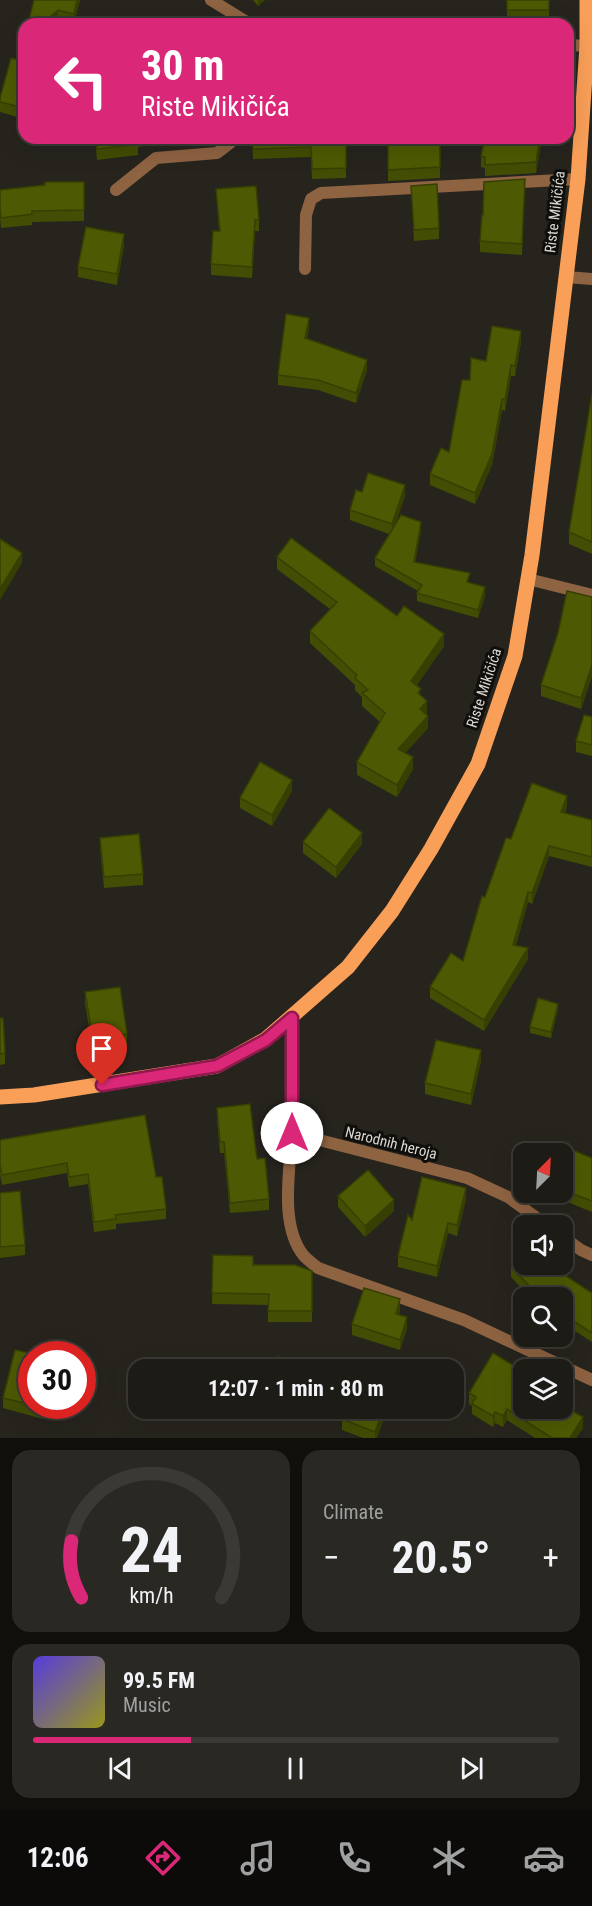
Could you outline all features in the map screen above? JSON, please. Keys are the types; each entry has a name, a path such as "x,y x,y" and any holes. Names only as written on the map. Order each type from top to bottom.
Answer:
{"main road":[{"name":"Riste Mikičića","path":"0,1097 34,1095 217,1066 266,1040 348,967 392,911 431,849 478,764 514,656 528,579 578,178 587,46 587,0"}],"street":[{"path":"212,0 240,18"},
{"path":"574,45 587,46"},
{"path":"116,190 156,158 217,153 229,144"},
{"path":"305,269 306,215 311,199 321,193 578,178"},
{"path":"566,277 592,279"},
{"path":"528,579 592,595"},
{"path":"292,1018 292,1133 288,1202 291,1230 303,1255 318,1268 464,1320 592,1380"},
{"name":"Narodnih heroja","path":"292,1133 467,1178 508,1197 533,1215"},
{"path":"573,1244 592,1255"}],"building":[{"path":"34,0 77,0 74,14 58,10 49,18 30,18"},
{"path":"507,0 549,0 549,10 507,10"},
{"path":"11,58 18,60 18,106 0,102"},
{"path":"97,144 138,144 97,149"},
{"path":"253,144 346,144 346,168 312,169 311,147 253,149"},
{"path":"388,144 440,144 440,167 388,170"},
{"path":"484,144 539,144 536,162 485,165 485,157 481,156"},
{"path":"525,179 522,244 480,241 484,182"},
{"path":"45,182 84,182 84,210 32,211 32,214 1,218 0,190 45,185"},
{"path":"437,184 439,228 414,230 411,186"},
{"path":"256,186 259,220 255,220 252,267 211,264 213,231 220,231 216,189"},
{"path":"86,227 124,234 117,274 78,267"},
{"path":"286,314 309,318 305,338 367,360 356,393 318,380 278,375"},
{"path":"492,326 521,331 515,366 511,365 505,400 502,399 492,454 475,493 430,474 441,448 449,452 462,380 470,380 471,358 486,361"},
{"path":"592,394 592,542 569,532"},
{"path":"368,473 405,485 392,524 350,510 356,490 362,492"},
{"path":"401,515 421,522 414,562 470,573 467,582 485,587 478,610 417,593 422,585 375,558"},
{"path":"291,538 397,616 404,606 444,634 411,681 421,689 418,693 427,701 420,709 428,716 398,749 413,757 397,785 357,762 385,713 362,693 368,690 355,678 357,675 310,631 337,602 277,557"},
{"path":"0,539 22,553 0,589"},
{"path":"567,591 592,597 592,665 581,698 541,685 558,633"},
{"path":"584,715 592,717 592,745 576,741"},
{"path":"260,762 292,780 272,815 240,798"},
{"path":"532,783 567,796 561,812 592,820 592,857 549,846 532,893 528,892 513,945 528,948 484,1020 430,987 451,953 463,961 482,896 485,897 506,838 511,839"},
{"path":"329,808 362,833 336,867 303,842"},
{"path":"139,834 143,874 104,877 100,838"},
{"path":"120,987 127,1034 93,1040 85,992"},
{"path":"538,998 558,1004 551,1032 530,1027"},
{"path":"0,1018 3,1018 5,1053 0,1054"},
{"path":"436,1040 481,1050 471,1094 425,1083"},
{"path":"250,1104 257,1159 265,1158 269,1199 230,1203 224,1142 220,1142 217,1108"},
{"path":"145,1115 156,1177 162,1177 166,1209 115,1215 116,1219 94,1222 88,1174 69,1177 67,1163 2,1175 0,1140"},
{"path":"575,1151 592,1158 592,1201 573,1194"},
{"path":"368,1170 394,1200 365,1226 338,1196"},
{"path":"422,1177 466,1188 457,1225 448,1223 437,1266 398,1256 408,1215 412,1220"},
{"path":"20,1191 25,1245 0,1247 0,1193"},
{"path":"213,1255 253,1256 253,1265 295,1265 312,1271 312,1311 268,1311 269,1294 212,1293"},
{"path":"519,1275 567,1275 592,1293 592,1333 573,1321 573,1287 530,1287"},
{"path":"364,1288 400,1299 396,1314 407,1317 400,1340 352,1324"},
{"path":"15,1350 18,1351 18,1402 3,1398"},
{"path":"493,1353 513,1365 513,1413 507,1409 503,1416 495,1412 493,1416 472,1404 476,1397 469,1393"},
{"path":"573,1411 583,1417 570,1438 552,1438 523,1419 573,1419"},
{"path":"342,1419 380,1419 375,1432"}],"route":[{"path":"102,1085 217,1066 266,1040 292,1018 292,1133"}]}
